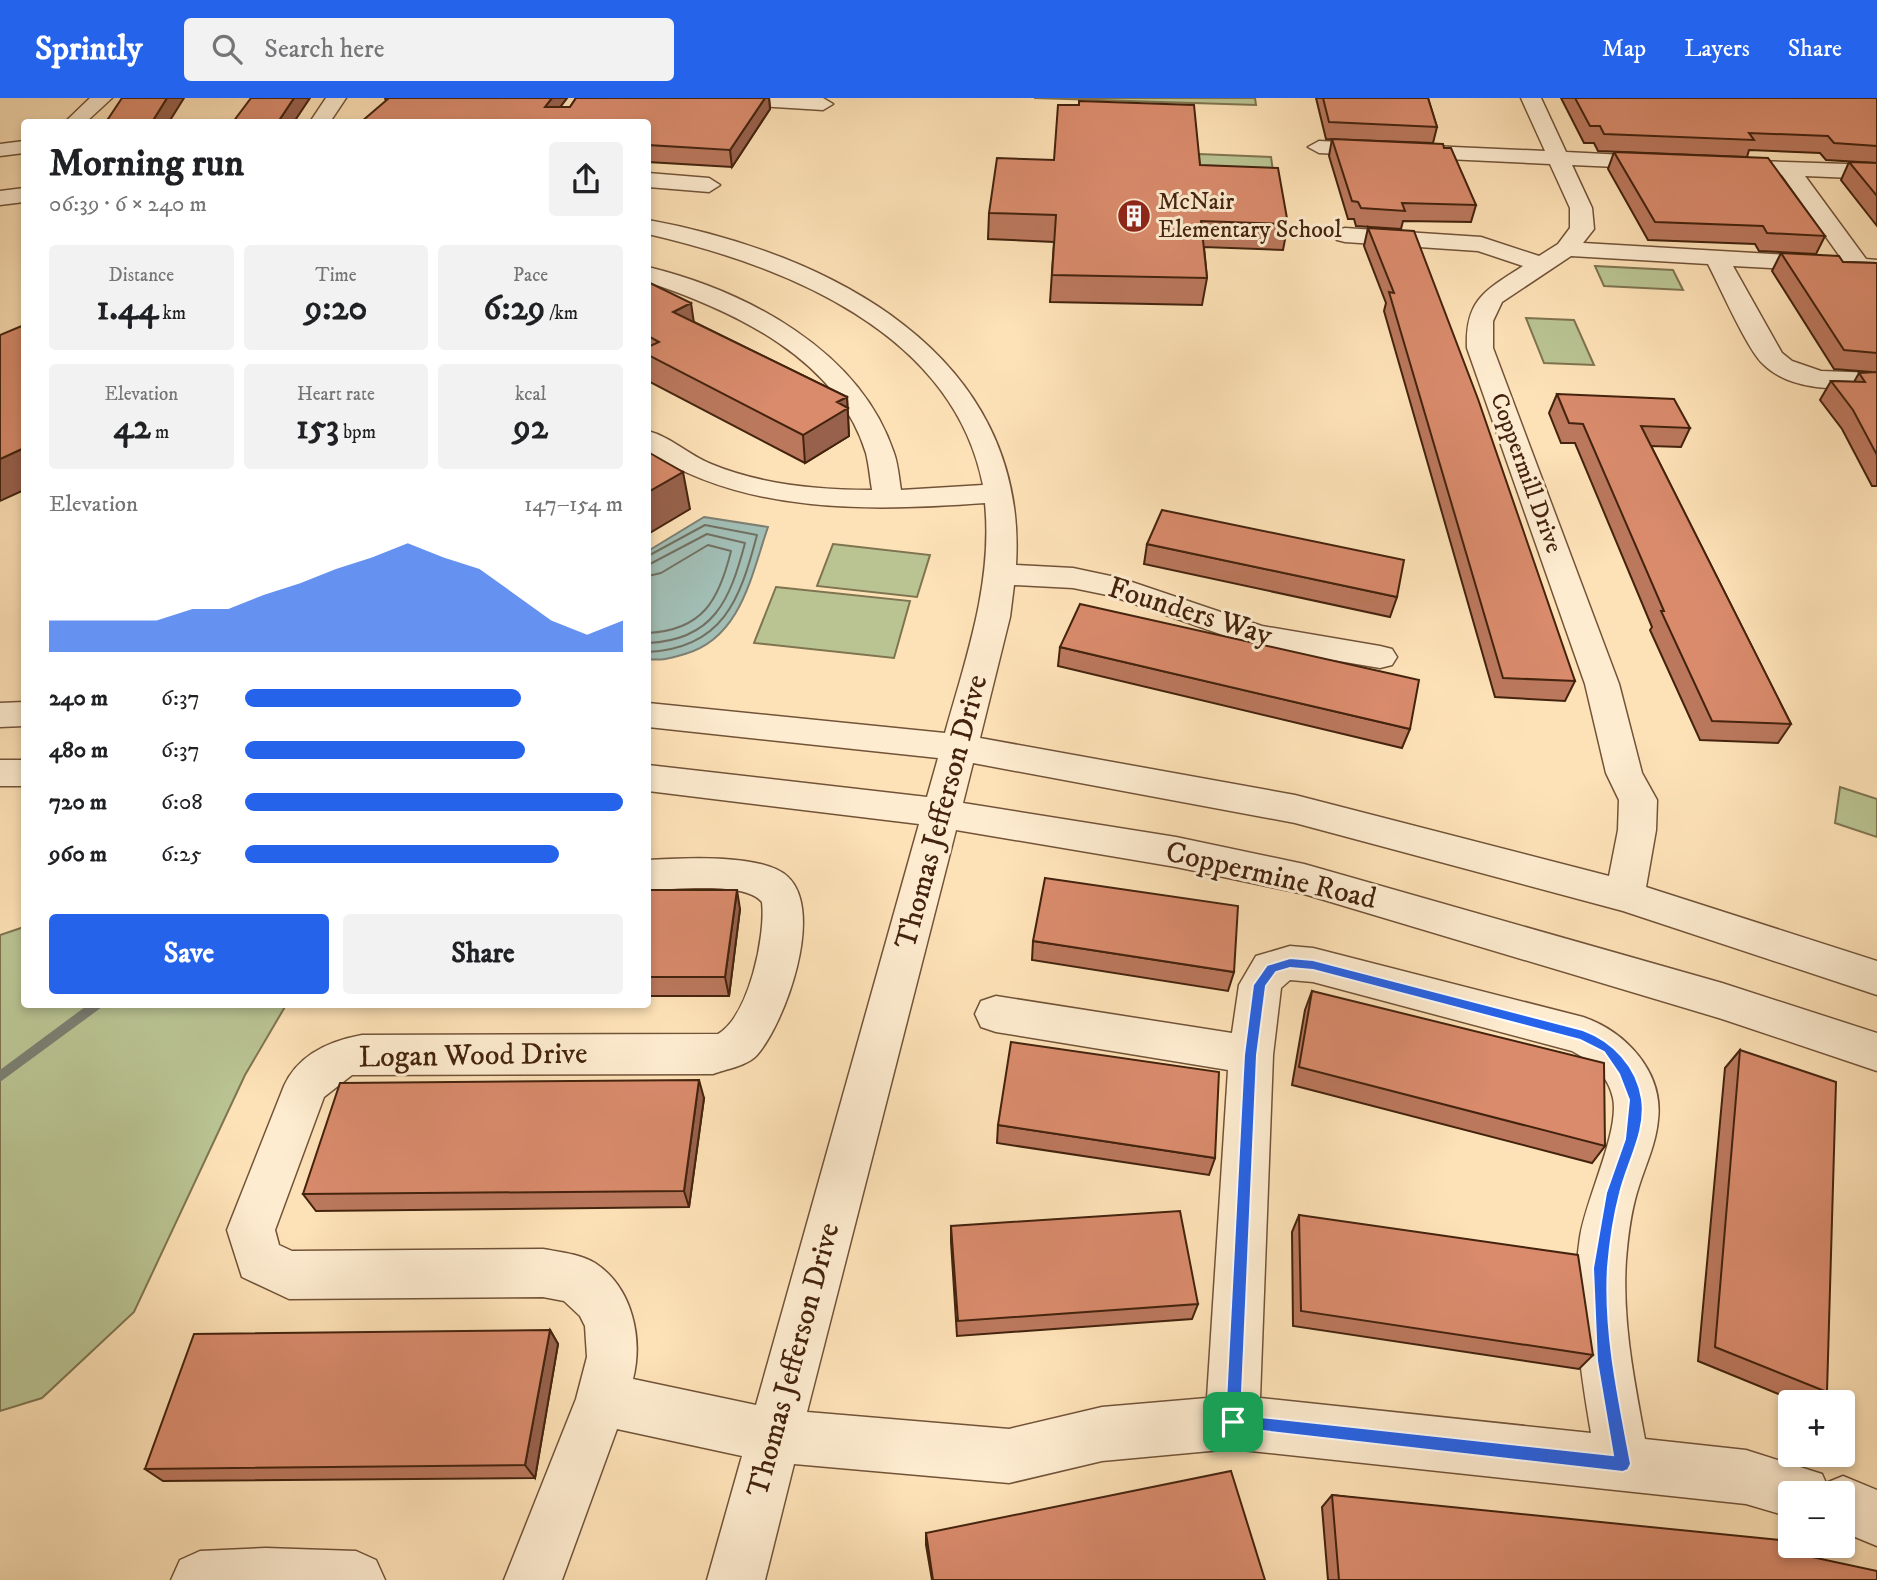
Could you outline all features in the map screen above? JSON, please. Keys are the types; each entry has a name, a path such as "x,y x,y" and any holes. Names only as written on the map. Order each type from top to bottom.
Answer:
{"street":[{"path":"78,119 102,98"},
{"path":"322,119 336,98"},
{"path":"723,98 823,104"},
{"path":"1531,98 1581,208 1582,229 1566,249"},
{"path":"0,150 21,147"},
{"path":"1319,147 1680,164"},
{"path":"1707,165 1877,172"},
{"path":"1789,170 1868,266"},
{"path":"651,180 709,185"},
{"path":"0,198 21,195"},
{"name":"Thomas Jefferson Drive","path":"651,228 717,243 779,264 836,291 887,324 935,369 963,405 990,454 999,493 1000,574 994,617 736,1580"},
{"path":"1345,235 1481,244 1541,264"},
{"path":"1566,249 1718,260 1868,266"},
{"name":"Coppermill Drive","path":"1566,249 1541,264 1484,307 1479,319 1480,348 1602,684 1624,773 1638,800 1637,830 1625,896"},
{"path":"1718,260 1779,366 1807,377 1877,381"},
{"path":"651,275 739,306 784,332 829,369 861,408 887,469 888,498"},
{"path":"651,442 706,472 771,492 838,500 999,493"},
{"name":"Founders Way","path":"1000,574 1073,578 1120,588 1257,636 1380,657"},
{"path":"0,715 21,714"},
{"path":"651,715 958,747 1295,809 1625,896 1877,978"},
{"path":"0,773 21,773"},
{"name":"Coppermine Road","path":"651,778 846,800 1176,852 1304,879 1721,1000 1877,1052"},
{"name":"Logan Wood Drive","path":"533,1580 603,1399 614,1357 610,1324 598,1299 577,1280 543,1273 289,1275 259,1260 251,1230 306,1086 323,1067 339,1058 362,1054 713,1055 740,1045 759,1017 781,949 783,904 777,889 758,878 651,875"},
{"path":"1233,1422 1251,1055 1260,985 1271,968 1290,963 1313,965 1583,1035 1609,1048 1625,1071 1636,1100 1632,1139 1613,1193 1601,1268 1605,1361 1623,1464"},
{"path":"996,1014 1251,1055"},
{"path":"603,1399 775,1436 1009,1455 1102,1434 1233,1422 1746,1476 1778,1486"},
{"path":"1855,1509 1877,1518"},
{"path":"200,1580 266,1577 356,1580"}],"green space":[{"path":"1034,98 1255,98 1256,105"},
{"path":"1199,154 1271,157 1275,185 1201,181"},
{"path":"1595,266 1673,270 1683,290 1604,286"},
{"path":"1526,318 1574,320 1594,365 1544,363"},
{"path":"833,544 930,555 917,597 817,586"},
{"path":"776,587 910,601 894,658 754,643"},
{"path":"1840,787 1877,799 1877,837 1835,823"},
{"path":"21,928 21,1008 284,1008 245,1075 134,1312 42,1398 0,1411 0,935"}],"water":[{"path":"704,517 768,527 749,584 731,620 704,646 685,654 658,660 651,659 651,549"}],"building":[{"path":"122,98 167,98 154,119 108,119"},
{"path":"251,98 294,98 280,119 235,119"},
{"path":"389,98 552,98 545,107 570,107 576,98 765,98 730,150 651,145 651,119 364,119"},
{"path":"1323,98 1428,98 1437,127 1329,122"},
{"path":"1575,98 1877,98 1877,146 1834,143 1828,136 1749,133 1754,140 1604,134 1600,126 1590,126"},
{"name":"McNair Elementary School","path":"1079,101 1194,105 1200,165 1278,168 1288,224 1201,221 1207,278 1052,275 1056,215 989,213 997,158 1054,160 1058,105 1079,105"},
{"path":"1332,139 1443,144 1444,148 1451,148 1476,205 1402,203 1405,211 1361,208 1358,202 1352,201"},
{"path":"1614,152 1768,158 1825,236 1767,233 1763,226 1655,222"},
{"path":"1849,162 1877,163 1877,196"},
{"path":"1368,228 1414,231 1478,399 1575,681 1503,678 1389,292 1394,293"},
{"path":"1781,253 1839,256 1843,262 1877,263 1877,353 1844,350"},
{"path":"651,283 691,303 673,312 847,397 837,402 848,408 803,435 651,357 651,346 659,342 651,338"},
{"path":"21,326 21,449 0,459 0,335"},
{"path":"1877,372 1877,455 1853,410 1831,381 1865,382 1859,373"},
{"path":"1557,394 1674,399 1690,428 1641,426 1791,724 1712,721 1661,611 1664,611 1583,424 1569,423"},
{"path":"651,454 683,472 651,490"},
{"path":"1162,510 1404,560 1397,597 1147,544"},
{"path":"1080,604 1419,680 1410,729 1060,647"},
{"path":"1045,878 1238,906 1234,972 1033,941"},
{"path":"651,890 737,890 725,977 651,977"},
{"path":"1312,991 1604,1063 1605,1146 1299,1067"},
{"path":"1011,1042 1219,1072 1215,1158 998,1125"},
{"path":"1740,1050 1836,1082 1827,1390 1715,1347"},
{"path":"699,1080 684,1191 303,1194 340,1083"},
{"path":"1180,1211 1198,1304 958,1321 951,1226"},
{"path":"1299,1215 1578,1255 1593,1355 1301,1311"},
{"path":"550,1330 525,1465 145,1469 194,1334"},
{"path":"1231,1471 1265,1580 933,1580 926,1533"},
{"path":"1332,1495 1778,1540 1778,1558 1816,1558 1877,1571 1877,1580 1339,1580"}],"waterway":[{"path":"0,1077 93,1008"}],"place":[{"name":"McNair Elementary School","path":"1134,216"}],"route":[{"path":"1290,963 1313,965 1583,1035 1609,1048 1625,1071 1636,1100 1632,1139 1613,1193 1601,1268 1605,1361 1623,1464 1233,1422 1251,1055 1260,985 1271,968 1290,963"}]}
